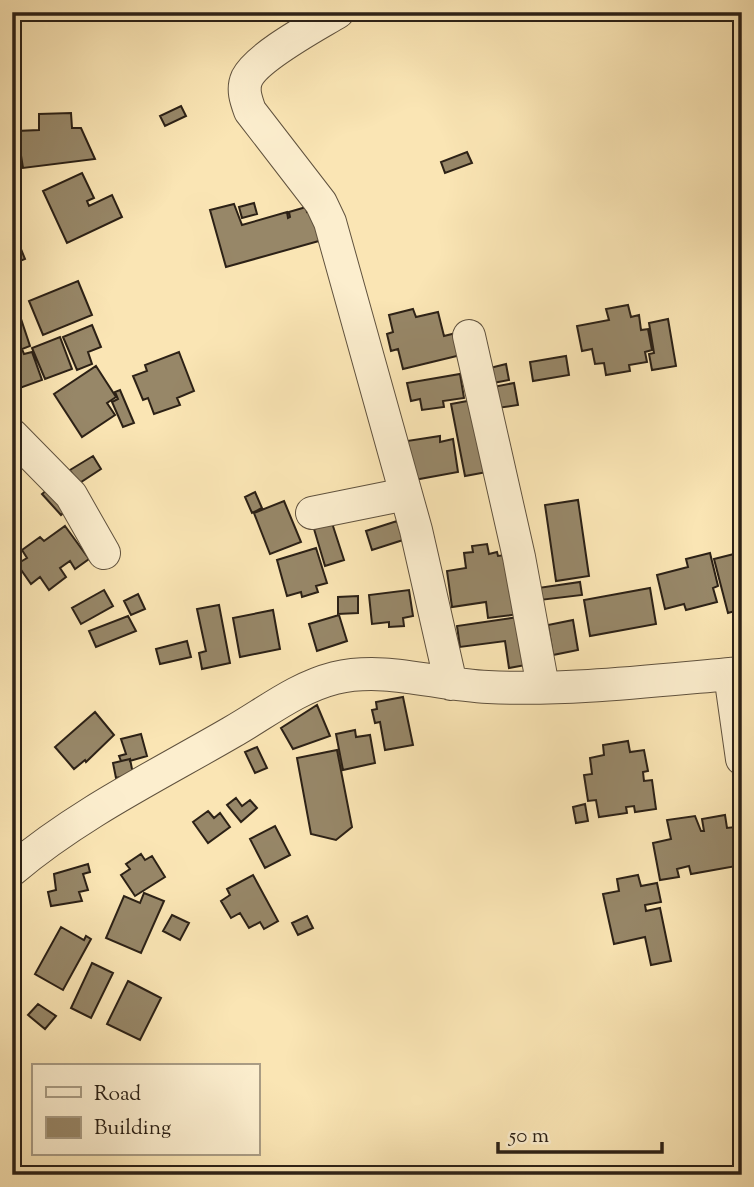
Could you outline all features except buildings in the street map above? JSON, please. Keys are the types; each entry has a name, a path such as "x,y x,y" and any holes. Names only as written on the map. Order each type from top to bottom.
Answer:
{"street":[{"path":"338,12 258,63 247,79 244,94 250,111 321,203 330,222 406,494 451,684"},
{"path":"469,336 519,557 544,687"},
{"path":"12,435 71,495 104,553"},
{"path":"312,513 406,494"},
{"path":"12,870 69,827 237,729 298,690 337,678 388,673 488,688 544,687 736,673 742,759"}]}
